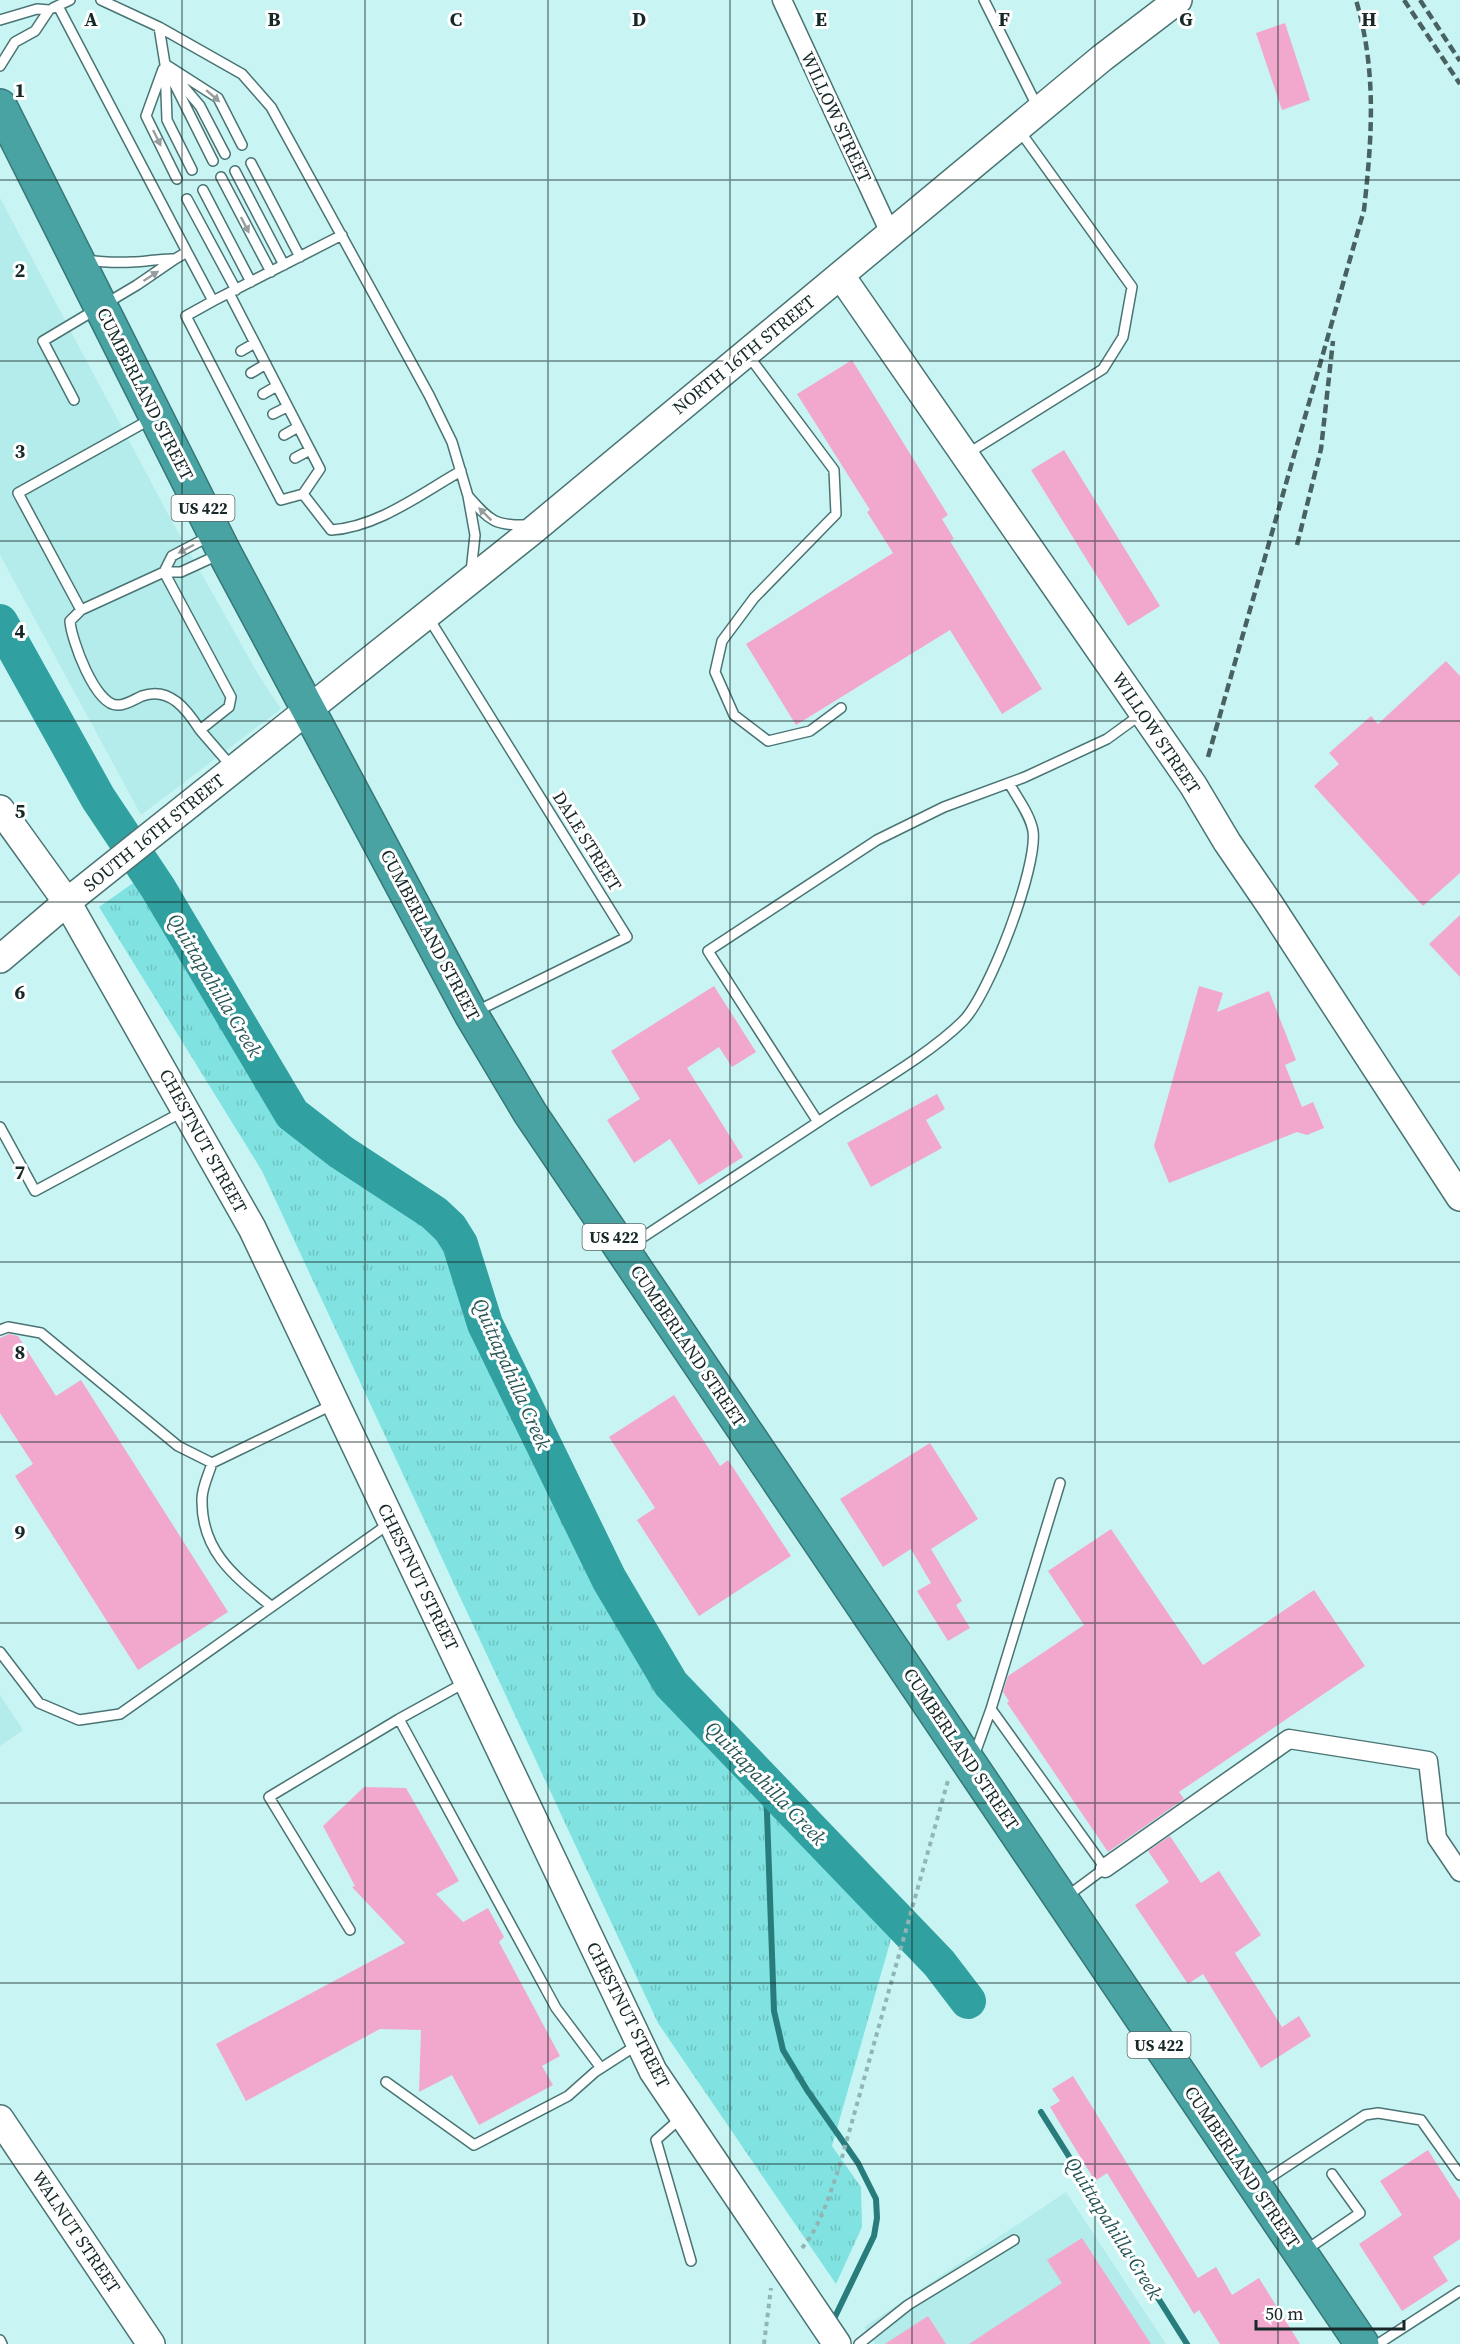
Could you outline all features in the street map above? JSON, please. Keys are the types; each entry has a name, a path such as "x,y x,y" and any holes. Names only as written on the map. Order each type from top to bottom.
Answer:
{"highway":[{"name":"CUMBERLAND STREET","path":"0,106 220,542 471,1014 530,1113 1362,2344"}],"street":[{"name":"WILLOW STREET","path":"782,0 891,235"},
{"name":"NORTH 16TH STREET","path":"309,707 539,525 1102,58 1178,0"},
{"name":"WILLOW STREET","path":"841,276 1193,785 1227,842 1460,1197"},
{"name":"SOUTH 16TH STREET","path":"0,959 67,902 148,840 309,707"},
{"name":"CHESTNUT STREET","path":"0,809 67,902 252,1228 652,2071 819,2317 844,2344"},
{"path":"1106,1868 1289,1739 1428,1761 1437,1838 1460,1872"},
{"name":"WALNUT STREET","path":"0,2119 151,2344"}],"lane":[{"path":"0,20 37,9 54,8 70,0"},
{"path":"101,0 159,27 242,74 271,107 429,395 452,442 468,496 475,535 470,580"},
{"path":"984,0 1040,110"},
{"path":"0,66 15,42 35,31 54,8"},
{"path":"54,8 213,301"},
{"path":"159,27 165,64 167,120 192,171"},
{"path":"165,64 218,98 242,145"},
{"path":"165,64 200,106 225,153"},
{"path":"165,64 213,161"},
{"path":"165,64 146,116 177,179"},
{"path":"965,455 1103,369 1123,337 1132,287 1018,128"},
{"path":"251,163 300,257"},
{"path":"235,171 284,265"},
{"path":"221,177 271,272"},
{"path":"203,190 251,282"},
{"path":"187,199 232,292 255,344 320,469 303,495 281,500 267,472 260,448 244,430 186,316 213,301 232,292 342,235"},
{"path":"74,400 44,341 187,252"},
{"path":"77,259 109,263 136,262 154,258 175,259"},
{"path":"241,351 255,344"},
{"path":"747,353 834,470 836,514 754,598 722,641 715,672 734,715 768,741 810,731 841,708"},
{"path":"212,366 222,361"},
{"path":"251,373 266,364"},
{"path":"223,387 233,382"},
{"path":"262,394 277,386"},
{"path":"234,409 243,404"},
{"path":"273,414 287,406"},
{"path":"81,610 18,493 156,416"},
{"path":"244,430 254,425"},
{"path":"284,435 298,427"},
{"path":"295,458 310,450"},
{"path":"267,472 276,467"},
{"path":"303,495 331,530 353,529 384,515 461,471"},
{"path":"468,496 493,522 502,525 539,525"},
{"path":"164,572 172,556 220,542"},
{"path":"220,542 181,572 164,572 81,610 70,621 71,638 98,692 110,704 118,706 145,695 159,693 174,698 234,769"},
{"path":"164,572 231,697 229,707 200,730"},
{"name":"DALE STREET","path":"427,615 627,937 471,1014"},
{"path":"818,1122 708,951 877,840 944,807 1009,783 1107,739 1143,713"},
{"path":"623,1250 943,1039 965,1019 981,997 1011,922 1033,856 1031,824 1009,783"},
{"path":"0,1127 35,1191 186,1110"},
{"path":"0,1330 8,1327 41,1333 178,1446 212,1462"},
{"path":"271,1606 228,1571 207,1533 202,1498 212,1462 336,1403"},
{"path":"965,1754 991,1709 1060,1483"},
{"path":"0,1652 39,1703 79,1720 120,1714 392,1522"},
{"path":"350,1930 269,1797 399,1719 468,1681"},
{"path":"991,1709 1106,1868 1061,1901"},
{"path":"399,1719 556,2007 601,2068"},
{"path":"386,2082 474,2145 568,2096 601,2068 639,2043"},
{"path":"1256,2187 1365,2115 1378,2113 1421,2120 1460,2175"},
{"path":"683,2116 656,2140 691,2261"},
{"path":"1302,2253 1360,2212 1332,2174"},
{"path":"844,2344 1014,2240"},
{"path":"1378,2344 1460,2291"}],"path":[{"path":"802,2248 811,2237 826,2207 914,1899 965,1754"},
{"path":"764,2344 771,2288"}],"shaded area":[{"path":"0,198 168,514 258,674 281,709 141,815 0,555"},
{"path":"0,1695 23,1730 0,1746"},
{"path":"1066,2192 1166,2344 875,2344 864,2327"}],"green space":[{"path":"136,881 283,1122 433,1228 447,1244 475,1330 603,1594 663,1690 893,1932 832,2146 861,2187 862,2227 836,2284 658,2023 262,1171 99,907"}],"building":[{"path":"1285,23 1310,100 1282,110 1256,33"},
{"path":"852,360 948,515 942,519 954,539 950,541 1042,689 1002,714 950,630 796,725 746,644 893,553 867,512 870,510 797,394"},
{"path":"1064,450 1160,606 1128,626 1031,470"},
{"path":"1446,661 1460,676 1460,873 1423,906 1314,786 1339,764 1329,753 1371,716 1378,724"},
{"path":"1460,915 1460,977 1429,944"},
{"path":"714,986 756,1052 732,1067 719,1047 687,1068 743,1157 699,1185 670,1139 634,1163 607,1120 640,1099 611,1051"},
{"path":"1199,986 1223,993 1217,1012 1269,991 1296,1060 1285,1065 1302,1107 1313,1102 1324,1128 1307,1135 1297,1132 1169,1183 1154,1146"},
{"path":"937,1094 945,1109 926,1120 942,1148 871,1187 847,1143"},
{"path":"9,1334 18,1336 56,1396 81,1380 228,1612 138,1670 15,1476 33,1464 0,1413 0,1338"},
{"path":"674,1395 720,1466 728,1460 791,1556 699,1616 637,1520 655,1508 609,1437"},
{"path":"930,1443 978,1519 931,1549 962,1601 956,1605 970,1628 948,1641 917,1591 931,1583 911,1549 883,1567 840,1499"},
{"path":"1111,1529 1203,1665 1314,1590 1365,1666 1179,1792 1184,1799 1108,1852 1007,1703 1009,1701 1003,1692 1008,1676 1084,1625 1048,1571"},
{"path":"364,1787 406,1788 459,1881 436,1894 463,1922 488,1908 504,1937 499,1942 560,2056 542,2066 553,2085 479,2125 452,2075 419,2092 421,2030 380,2029 246,2101 216,2044 405,1943 352,1887 355,1886 323,1826"},
{"path":"1170,1836 1201,1883 1219,1871 1261,1935 1235,1953 1282,2027 1299,2016 1311,2036 1261,2068 1203,1974 1188,1984 1135,1905 1169,1882 1148,1851"},
{"path":"1073,2076 1198,2278 1216,2267 1232,2295 1259,2278 1300,2344 1220,2344 1199,2310 1194,2314 1107,2173 1095,2181 1050,2107 1060,2101 1052,2089"},
{"path":"1428,2150 1460,2200 1460,2239 1433,2257 1448,2281 1402,2311 1359,2244 1402,2215 1380,2181"},
{"path":"1082,2238 1151,2344 969,2344 1062,2283 1047,2260"},
{"path":"928,2316 946,2344 885,2344"}],"waterway":[{"name":"Quittapahilla Creek","path":"0,622 98,798 158,888 292,1114 341,1152 434,1213 450,1228 460,1244 485,1324 609,1579 671,1684 939,1963 968,2001"},
{"path":"766,1785 774,2011 783,2050 807,2090 858,2163 876,2199 877,2218 874,2236 832,2323"},
{"name":"Quittapahilla Creek","path":"1041,2112 1187,2344"}],"railway":[{"path":"1208,757 1364,210 1371,105 1367,53 1356,0"},
{"path":"1404,0 1460,84"},
{"path":"1420,0 1460,61"},
{"path":"1297,545 1321,449 1333,341"}]}
